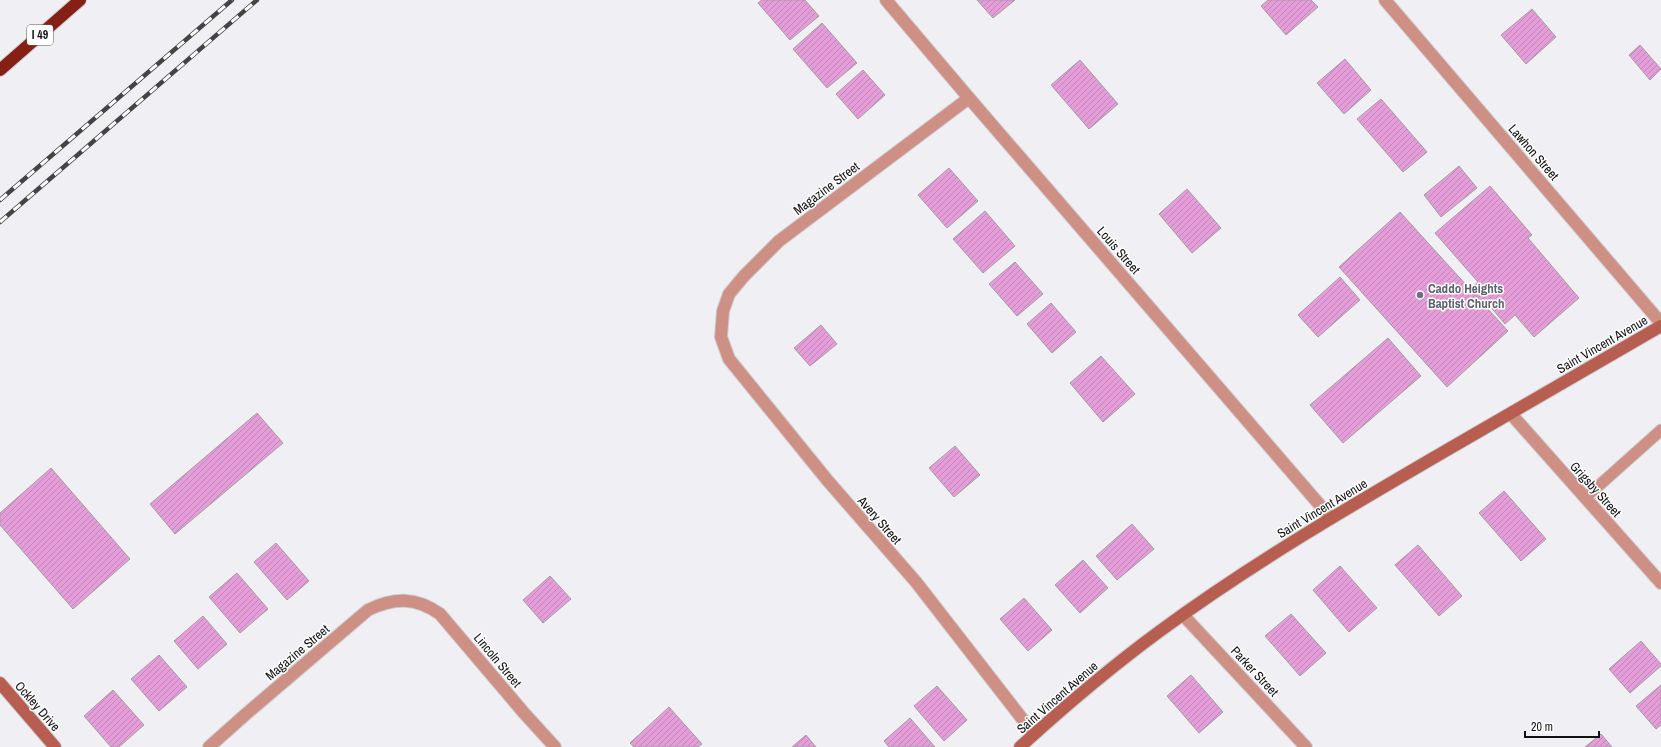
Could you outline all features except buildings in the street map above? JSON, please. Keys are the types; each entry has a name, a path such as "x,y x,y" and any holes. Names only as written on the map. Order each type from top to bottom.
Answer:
{"highway":[{"name":"I 49","path":"0,70 80,0"}],"street":[{"name":"Louis Street","path":"886,0 1331,518"},
{"name":"Lawhon Street","path":"1385,0 1661,323"},
{"name":"Magazine Street","path":"722,318 729,294 779,241 969,98"},
{"name":"Avery Street","path":"722,318 721,337 729,359 828,481 916,582 1034,734"},
{"name":"Saint Vincent Avenue","path":"1020,747 1109,670 1183,615 1254,566 1331,518 1661,326"},
{"name":"Grigsby Street","path":"1511,414 1661,583"},
{"name":"Magazine Street","path":"209,747 368,610 380,604 392,601 413,601"},
{"name":"Lincoln Street","path":"413,601 430,607 449,623 524,713 555,747"},
{"name":"Parker Street","path":"1183,615 1306,747"},
{"name":"Ockley Drive","path":"0,683 56,747"}],"lane":[{"path":"1585,498 1661,430"}],"railway":[{"path":"0,200 232,0"},
{"path":"0,222 257,0"}],"place":[{"name":"Caddo Heights Baptist Church","path":"1420,295"}]}
